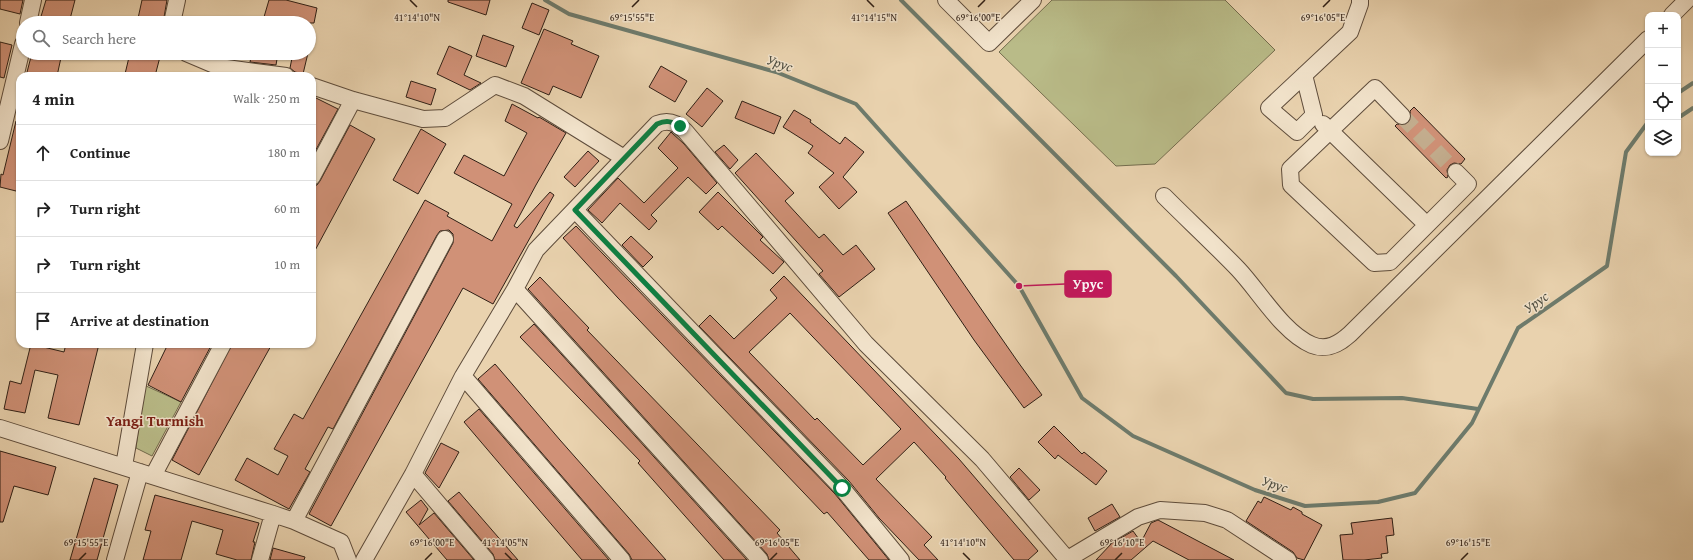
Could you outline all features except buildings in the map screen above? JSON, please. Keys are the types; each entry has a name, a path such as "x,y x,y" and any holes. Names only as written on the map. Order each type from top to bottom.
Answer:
{"street":[{"path":"30,16 33,0"},
{"path":"174,16 177,0"},
{"path":"946,0 989,43 1033,0"},
{"path":"1314,115 1297,132 1270,108 1350,32 1360,0"},
{"path":"1675,12 1687,0"},
{"path":"1164,196 1239,269 1265,302 1292,331 1311,345 1322,347 1335,346 1350,334 1645,42"},
{"path":"16,72 19,60"},
{"path":"198,60 218,72"},
{"path":"0,141 16,74"},
{"path":"1304,75 1314,115 1427,225"},
{"path":"316,87 353,100 423,119 445,118 495,85 524,96 624,158"},
{"path":"1402,116 1374,88 1290,169 1291,185 1374,264 1390,262 1468,184 1456,172"},
{"path":"316,169 353,100"},
{"path":"364,560 413,474 463,376 515,290 536,250 657,124 664,121 672,121 680,126 866,344 982,459 1066,560 1138,517 1160,510 1168,510 1205,512 1227,520 1288,560"},
{"path":"575,210 842,488 901,560"},
{"path":"294,521 444,239"},
{"path":"515,290 760,560"},
{"path":"124,466 144,348"},
{"path":"115,560 146,474 221,348"},
{"path":"463,376 622,560"},
{"path":"0,428 294,521 341,542 348,560"},
{"path":"413,474 486,560"},
{"path":"260,560 273,514"}],"green space":[{"path":"1052,0 1225,0 1275,50 1155,164 1116,166 999,52"},
{"path":"144,385 181,402 152,456 136,448"}],"waterway":[{"name":"Урус","path":"545,0 569,14 776,72 856,104 1019,286 1082,398 1133,436 1255,490 1305,506 1378,502 1415,493 1472,423 1518,328 1607,266 1626,152 1645,126"},
{"path":"901,0 1176,276 1286,393 1313,399 1402,398 1478,409"},
{"name":"Урус","path":"1681,91 1693,83"},
{"path":"1681,116 1693,108"}],"tunnel":[{"path":"1402,116 1456,172"}],"place":[{"name":"Урус","path":"1019,286"}],"district":[{"name":"Yangi Turmish","path":"155,421"}],"route":[{"path":"680,126 672,121 664,121 657,124 575,210 842,488"}]}
